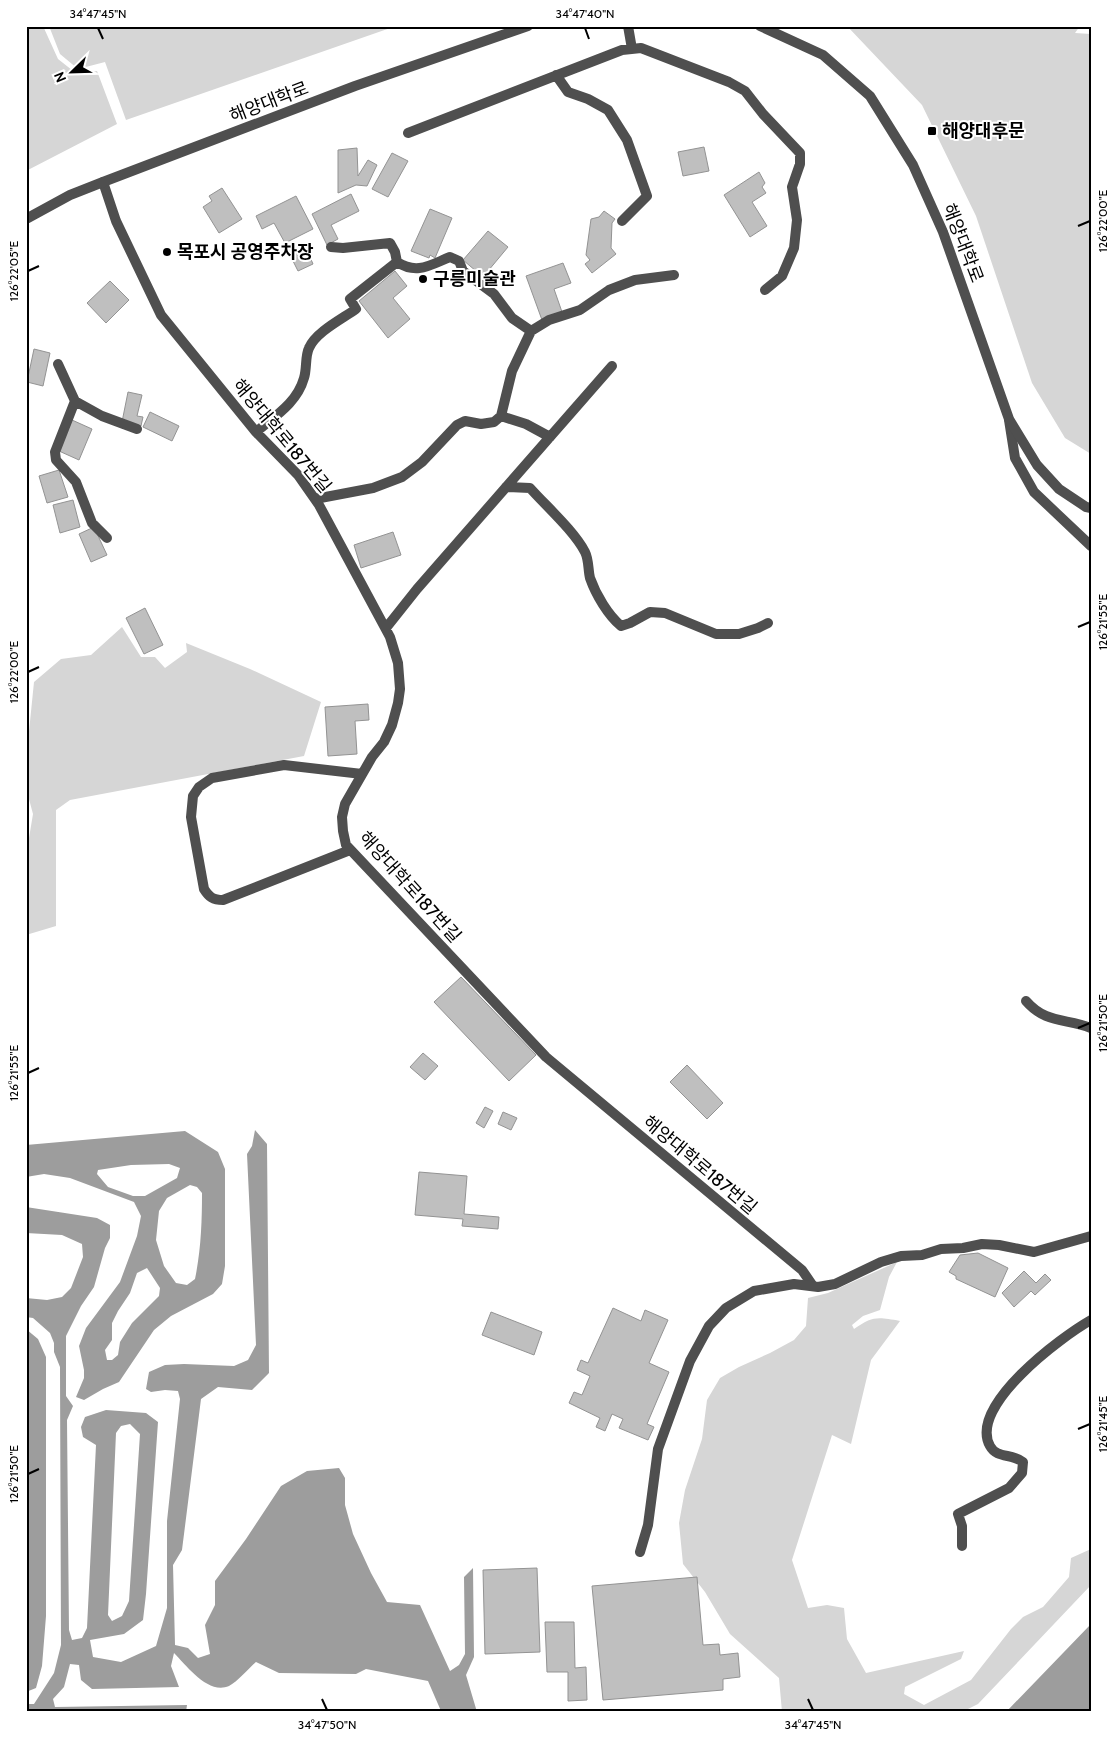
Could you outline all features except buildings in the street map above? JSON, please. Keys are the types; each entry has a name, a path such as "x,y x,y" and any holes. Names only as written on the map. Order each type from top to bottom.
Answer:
{"street":[{"name":"해양대학로","path":"26,219 70,195 103,182 355,86 528,26"},
{"path":"628,26 632,49"},
{"name":"해양대학로","path":"760,26 823,55 870,96 913,165 943,232 1009,419 1036,465 1059,488 1091,508"},
{"path":"408,133 622,50 641,48 729,82 745,91 763,114 800,153 800,164 792,187 797,220 794,248 782,276 765,290"},
{"path":"556,76 568,92 588,99 608,110 627,140 647,196 622,221"},
{"name":"해양대학로187번길","path":"103,182 116,220 161,315 256,432 298,475 315,499 390,636 398,663 400,689 398,703 392,725 384,742 372,757 345,804 342,817 346,845 546,1057 802,1270 813,1286"},
{"path":"331,247 343,248 390,243 396,252 397,262"},
{"path":"397,262 405,267 420,270 450,257 459,261 462,271 494,294 512,318 531,331"},
{"path":"256,432 291,403 301,390 306,372 308,348 320,334 356,309 350,300 397,262"},
{"path":"315,499 373,488 402,476 422,462 457,424 465,421 481,424 494,422 501,416 512,371 531,331 549,320 580,310 609,290 635,280 674,275"},
{"path":"58,364 75,401 102,416 137,429"},
{"path":"386,628 417,589 612,366"},
{"path":"75,401 55,452 56,460 76,482 92,523 107,538"},
{"path":"501,416 526,424 550,437"},
{"path":"1009,419 1015,458 1034,492 1091,546"},
{"path":"506,486 530,488 578,540 586,554 590,578 598,596 614,620 621,626 630,624 650,612 665,613 716,634 738,634 768,623"},
{"path":"350,850 223,900 214,900 204,889 191,817 192,796 212,778 284,766 362,774"},
{"path":"1026,1001 1034,1009 1049,1018 1091,1028"},
{"path":"640,1552 648,1525 658,1448 690,1361 709,1326 726,1308 754,1291 794,1284 818,1287 835,1284 881,1262 901,1256 922,1255 982,1244 999,1245 1034,1252 1091,1236"},
{"path":"962,1546 962,1526 958,1514 1009,1488 1022,1474 1023,1462 1016,1456 1000,1455 991,1448 988,1440 988,1421 995,1405 1027,1367 1076,1328 1091,1320"}],"shaded area":[{"path":"26,26 43,26 58,59 77,74 97,71 117,124 26,171"},
{"path":"49,26 396,26 126,120 105,62 78,69 60,54"},
{"path":"847,26 1080,26 1075,33 1091,34 1091,454 1065,438 1032,383 976,216 922,105"},
{"path":"122,627 141,657 155,657 165,668 187,652 186,643 250,669 321,702 304,756 70,800 56,810 56,926 26,935 26,856 33,814 26,788 26,761 34,682 61,659 91,655"},
{"path":"255,1130 267,1144 269,1373 252,1390 218,1387 201,1399 182,1550 173,1565 175,1645 188,1648 198,1658 210,1654 205,1625 215,1605 215,1581 281,1486 307,1471 339,1468 345,1478 345,1505 353,1534 371,1573 387,1602 420,1605 450,1671 459,1665 465,1654 464,1577 473,1568 474,1657 466,1675 477,1712 441,1711 428,1681 366,1669 356,1674 279,1673 256,1662 232,1684 221,1688 198,1678 174,1653 171,1666 179,1687 92,1689 81,1680 79,1665 70,1664 64,1687 53,1699 55,1707 187,1705 186,1712 26,1712 26,1704 34,1704 54,1673 61,1645 60,1367 54,1352 54,1343 50,1333 33,1318 26,1317 26,1298 47,1300 62,1297 71,1288 83,1257 82,1244 62,1235 26,1233 26,1207 97,1218 110,1225 110,1238 105,1248 94,1287 81,1306 66,1336 66,1396 73,1406 67,1420 69,1630 72,1640 82,1638 87,1628 96,1445 83,1437 81,1427 85,1417 106,1410 146,1413 158,1422 143,1620 124,1634 90,1640 93,1657 121,1662 156,1646 167,1608 167,1521 180,1399 178,1391 151,1392 146,1389 149,1372 165,1365 234,1366 248,1360 256,1345 247,1154 252,1146","holes":["130,1424 140,1434 129,1601 122,1616 112,1621 108,1615 116,1433 121,1426"]},
{"path":"185,1131 218,1152 225,1169 225,1266 222,1284 213,1294 171,1316 154,1330 119,1382 84,1400 76,1397 84,1378 79,1346 86,1328 120,1282 137,1236 141,1216 134,1202 70,1178 44,1174 26,1177 26,1145","holes":["169,1164 180,1168 177,1178 145,1196 133,1196 108,1187 97,1174 98,1170 131,1165","190,1185 197,1187 202,1193 201,1236 197,1268 195,1279 187,1285 176,1283 164,1266 156,1240 159,1211 167,1198","147,1268 160,1288 159,1296 132,1323 120,1342 118,1355 112,1360 107,1360 105,1350 112,1340 112,1323 130,1293 137,1273"]},
{"path":"897,1262 889,1277 880,1310 863,1316 852,1325 854,1329 876,1319 900,1321 871,1360 851,1444 832,1435 792,1560 808,1608 827,1605 844,1608 847,1639 866,1673 964,1651 961,1659 905,1687 904,1694 924,1705 971,1680 1011,1629 1023,1617 1043,1607 1069,1577 1071,1558 1091,1549 1091,1585 978,1704 962,1712 782,1712 779,1678 730,1634 705,1592 683,1564 679,1523 685,1490 702,1439 707,1400 720,1378 794,1340 806,1326 808,1298 828,1293"},
{"path":"26,1329 38,1339 46,1357 46,1616 42,1666 36,1688 26,1692"},
{"path":"1091,1624 1091,1712 1006,1712"}],"place":[{"name":"해양대후문","path":"932,131"},
{"name":"목포시 공영주차장","path":"167,252"},
{"name":"구릉미술관","path":"423,279"}]}
